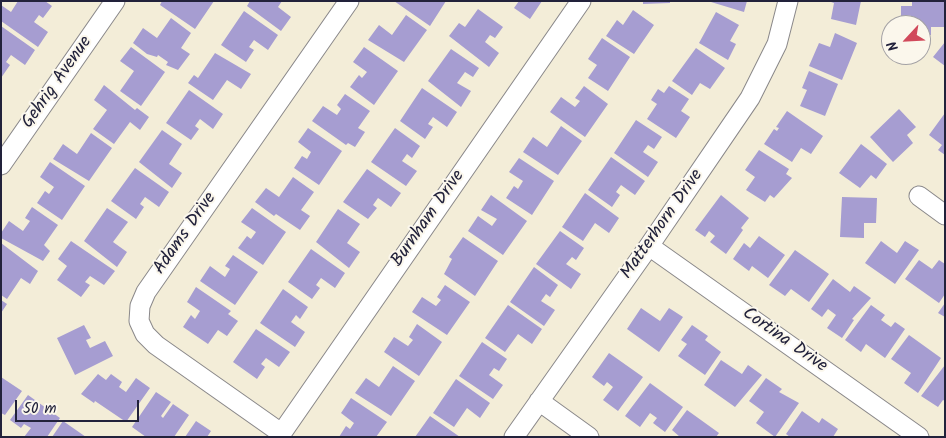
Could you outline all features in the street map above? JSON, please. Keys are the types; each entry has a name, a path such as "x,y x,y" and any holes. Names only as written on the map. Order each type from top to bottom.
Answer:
{"street":[{"name":"Gehrig Avenue","path":"1,165 115,1"},
{"name":"Adams Drive","path":"280,435 156,345 145,334 139,320 140,306 146,292 349,1"},
{"name":"Burnham Drive","path":"280,435 581,1"},
{"name":"Matterhorn Drive","path":"514,437 649,246 750,98 776,44 788,1"},
{"path":"919,196 945,215"},
{"name":"Cortina Drive","path":"649,246 919,437"},
{"path":"539,401 589,437"}],"building":[{"path":"18,1 45,1 52,6 43,18 39,15 34,22 48,32 38,47 1,21 1,5 11,12"},
{"path":"162,1 214,1 195,29 160,5"},
{"path":"250,1 282,1 278,7 291,17 281,31 247,6"},
{"path":"394,1 446,1 430,26"},
{"path":"519,1 542,1 530,19 514,8"},
{"path":"643,1 670,1 670,3 643,4"},
{"path":"711,1 747,1 744,12 711,2"},
{"path":"828,1 861,1 856,25 831,19 834,3"},
{"path":"912,1 945,1 945,27 931,27 931,15 901,15 901,6 912,6"},
{"path":"478,9 503,27 495,38 490,35 485,42 499,53 489,67 449,36 459,23 465,27"},
{"path":"633,10 654,25 634,54 606,36 617,20 623,25"},
{"path":"244,11 278,35 268,50 254,40 249,47 254,50 246,62 221,45"},
{"path":"716,12 739,25 730,41 736,44 728,60 699,43"},
{"path":"406,15 427,30 404,62 368,40 379,25 392,35"},
{"path":"171,18 191,33 181,48 190,54 178,70 166,65 168,62 158,55 157,57 147,54 133,43 143,28 157,38"},
{"path":"1,26 35,50 25,65 11,55 6,62 10,65 1,78"},
{"path":"835,33 857,43 842,80 809,66 819,43 830,47"},
{"path":"602,38 630,57 608,91 588,78 597,65 588,59"},
{"path":"945,42 945,66 933,57"},
{"path":"131,47 165,72 141,106 120,91 134,71 120,61"},
{"path":"364,47 398,71 374,105 350,87 359,75 362,78 367,72 353,62"},
{"path":"696,48 725,68 710,89 700,83 692,95 672,81"},
{"path":"451,49 479,68 473,77 465,72 457,83 471,91 461,107 428,81"},
{"path":"215,53 251,74 241,89 227,80 213,100 188,83 194,75 198,78"},
{"path":"809,71 838,84 825,116 800,106 807,90 802,88"},
{"path":"104,85 135,110 137,108 149,117 140,130 130,122 114,144 93,129 107,110 94,100"},
{"path":"584,86 608,104 585,137 550,112 561,97 575,107 580,101 575,98"},
{"path":"669,86 689,99 681,111 690,117 676,138 647,119 657,104 651,100 658,89 664,93"},
{"path":"422,88 457,112 447,127 433,117 428,124 433,127 425,139 400,121"},
{"path":"189,90 223,114 213,129 200,119 195,126 199,129 191,140 166,123"},
{"path":"345,94 370,111 358,128 365,132 355,147 348,143 346,145 312,121 323,106 337,115 341,109 337,105"},
{"path":"899,109 916,127 907,135 913,143 893,162 870,137"},
{"path":"787,111 823,136 811,154 801,148 792,162 764,144 774,129 777,131 779,128 776,127"},
{"path":"945,113 945,155 938,150 942,145 929,135"},
{"path":"636,120 662,137 654,149 648,145 643,152 658,162 648,177 614,153"},
{"path":"561,126 582,141 558,175 523,152 533,137 547,147"},
{"path":"308,128 342,151 319,185 294,168 302,156 307,159 311,152 298,142"},
{"path":"395,128 420,146 412,158 407,154 402,161 417,171 406,186 371,162"},
{"path":"162,130 182,144 169,164 182,173 172,188 139,162"},
{"path":"91,133 112,148 89,181 53,159 63,144 77,154"},
{"path":"861,144 887,164 876,179 871,175 860,188 839,173"},
{"path":"759,150 789,169 786,174 792,178 774,198 770,195 765,202 746,190 755,177 745,170"},
{"path":"611,157 645,181 635,195 621,185 616,192 620,195 612,207 588,190"},
{"path":"519,158 554,181 532,215 506,198 514,186 518,189 523,181 509,172"},
{"path":"50,162 85,186 62,220 37,203 45,191 49,194 54,187 40,177"},
{"path":"135,168 169,192 159,207 145,197 140,204 144,207 136,219 111,201"},
{"path":"367,169 401,193 391,207 378,198 373,205 377,208 368,219 343,202"},
{"path":"293,177 314,192 301,210 310,216 300,230 276,214 274,216 255,202 266,188 279,197"},
{"path":"585,193 619,218 609,233 595,223 583,241 562,227"},
{"path":"491,195 527,221 503,255 468,231 478,216 492,226 497,219 481,210"},
{"path":"721,195 749,218 726,254 710,242 715,236 709,231 705,237 695,230"},
{"path":"842,197 877,198 876,223 864,223 864,238 840,237"},
{"path":"32,207 58,225 44,245 50,251 43,261 1,238 1,233 9,221 23,231 30,221 25,218"},
{"path":"107,208 128,222 113,242 127,252 117,267 84,241"},
{"path":"252,208 286,232 263,265 238,248 247,236 251,239 256,232 241,222"},
{"path":"338,209 360,224 347,243 360,252 349,268 316,242"},
{"path":"560,231 584,248 576,260 572,257 566,264 581,274 571,289 536,264"},
{"path":"759,236 785,255 768,278 752,266 749,271 733,259 744,243 750,248"},
{"path":"463,237 498,261 475,296 444,274 452,259 449,257"},
{"path":"71,241 115,271 104,285 90,276 85,282 90,285 81,297 57,280 67,266 58,259"},
{"path":"881,241 897,253 905,241 919,250 895,284 865,263"},
{"path":"1,243 38,271 30,284 21,278 7,299 1,295"},
{"path":"311,249 345,273 335,288 321,278 316,285 320,288 312,299 288,282"},
{"path":"795,250 829,274 809,302 791,289 785,296 769,285"},
{"path":"233,255 258,272 235,305 200,281 210,266 225,277 230,269 225,266"},
{"path":"919,260 932,269 939,260 945,264 945,294 939,303 905,279"},
{"path":"534,267 558,285 550,297 546,294 541,301 555,310 544,326 510,302"},
{"path":"833,279 850,292 854,286 871,298 852,319 854,320 842,338 827,328 836,315 828,309 822,317 811,309"},
{"path":"445,285 470,302 447,335 412,312 422,297 436,306 441,300 437,297"},
{"path":"196,287 231,311 228,314 238,321 227,336 218,330 208,344 183,327 191,315 195,319 200,311 187,302"},
{"path":"283,289 308,307 300,319 296,315 291,322 305,332 295,347 260,323"},
{"path":"1,300 7,304 1,313"},
{"path":"945,303 945,317 938,313"},
{"path":"508,305 542,329 532,344 518,334 505,352 485,338"},
{"path":"871,305 885,315 881,320 891,327 895,322 905,329 885,358 866,344 861,352 845,340"},
{"path":"641,308 660,321 669,308 683,317 659,352 627,329"},
{"path":"417,324 442,342 419,376 384,352 394,337 408,346 413,340 409,337"},
{"path":"84,325 91,338 86,340 90,348 105,341 113,356 75,375 57,338"},
{"path":"692,325 708,336 705,340 721,352 705,375 678,356 687,344 681,340"},
{"path":"256,329 290,352 279,367 266,358 261,364 265,367 257,379 233,362"},
{"path":"909,335 941,358 918,393 904,383 911,373 891,359"},
{"path":"482,342 507,359 499,371 494,368 489,375 503,385 493,399 459,376"},
{"path":"609,353 643,377 618,411 603,400 613,387 607,382 604,386 592,377"},
{"path":"721,360 742,374 748,365 762,375 735,407 704,385"},
{"path":"945,365 945,401 943,400 938,407 921,396"},
{"path":"393,366 415,381 391,416 355,393 366,378 379,387"},
{"path":"98,374 106,380 111,374 122,382 119,387 126,392 136,378 150,388 126,422 81,394"},
{"path":"1,377 22,391 5,415 1,413"},
{"path":"766,378 782,389 779,392 799,403 775,437 756,423 764,412 749,401"},
{"path":"456,379 490,403 480,418 467,408 454,427 433,413"},
{"path":"650,383 683,407 665,432 653,423 657,418 650,413 640,427 625,416"},
{"path":"156,392 171,402 161,416 163,418 173,404 189,415 174,437 146,437 132,427"},
{"path":"28,395 60,418 47,437 24,437 31,428 24,424 21,428 10,420"},
{"path":"351,398 387,422 376,437 339,437 346,426 350,429 354,423 341,413"},
{"path":"687,410 719,433 716,437 680,437 672,430"},
{"path":"802,411 819,423 822,418 838,429 833,437 790,437 786,434"},
{"path":"430,416 460,437 415,437"},
{"path":"63,421 86,437 52,437"},
{"path":"196,421 211,431 207,437 185,437"}]}
